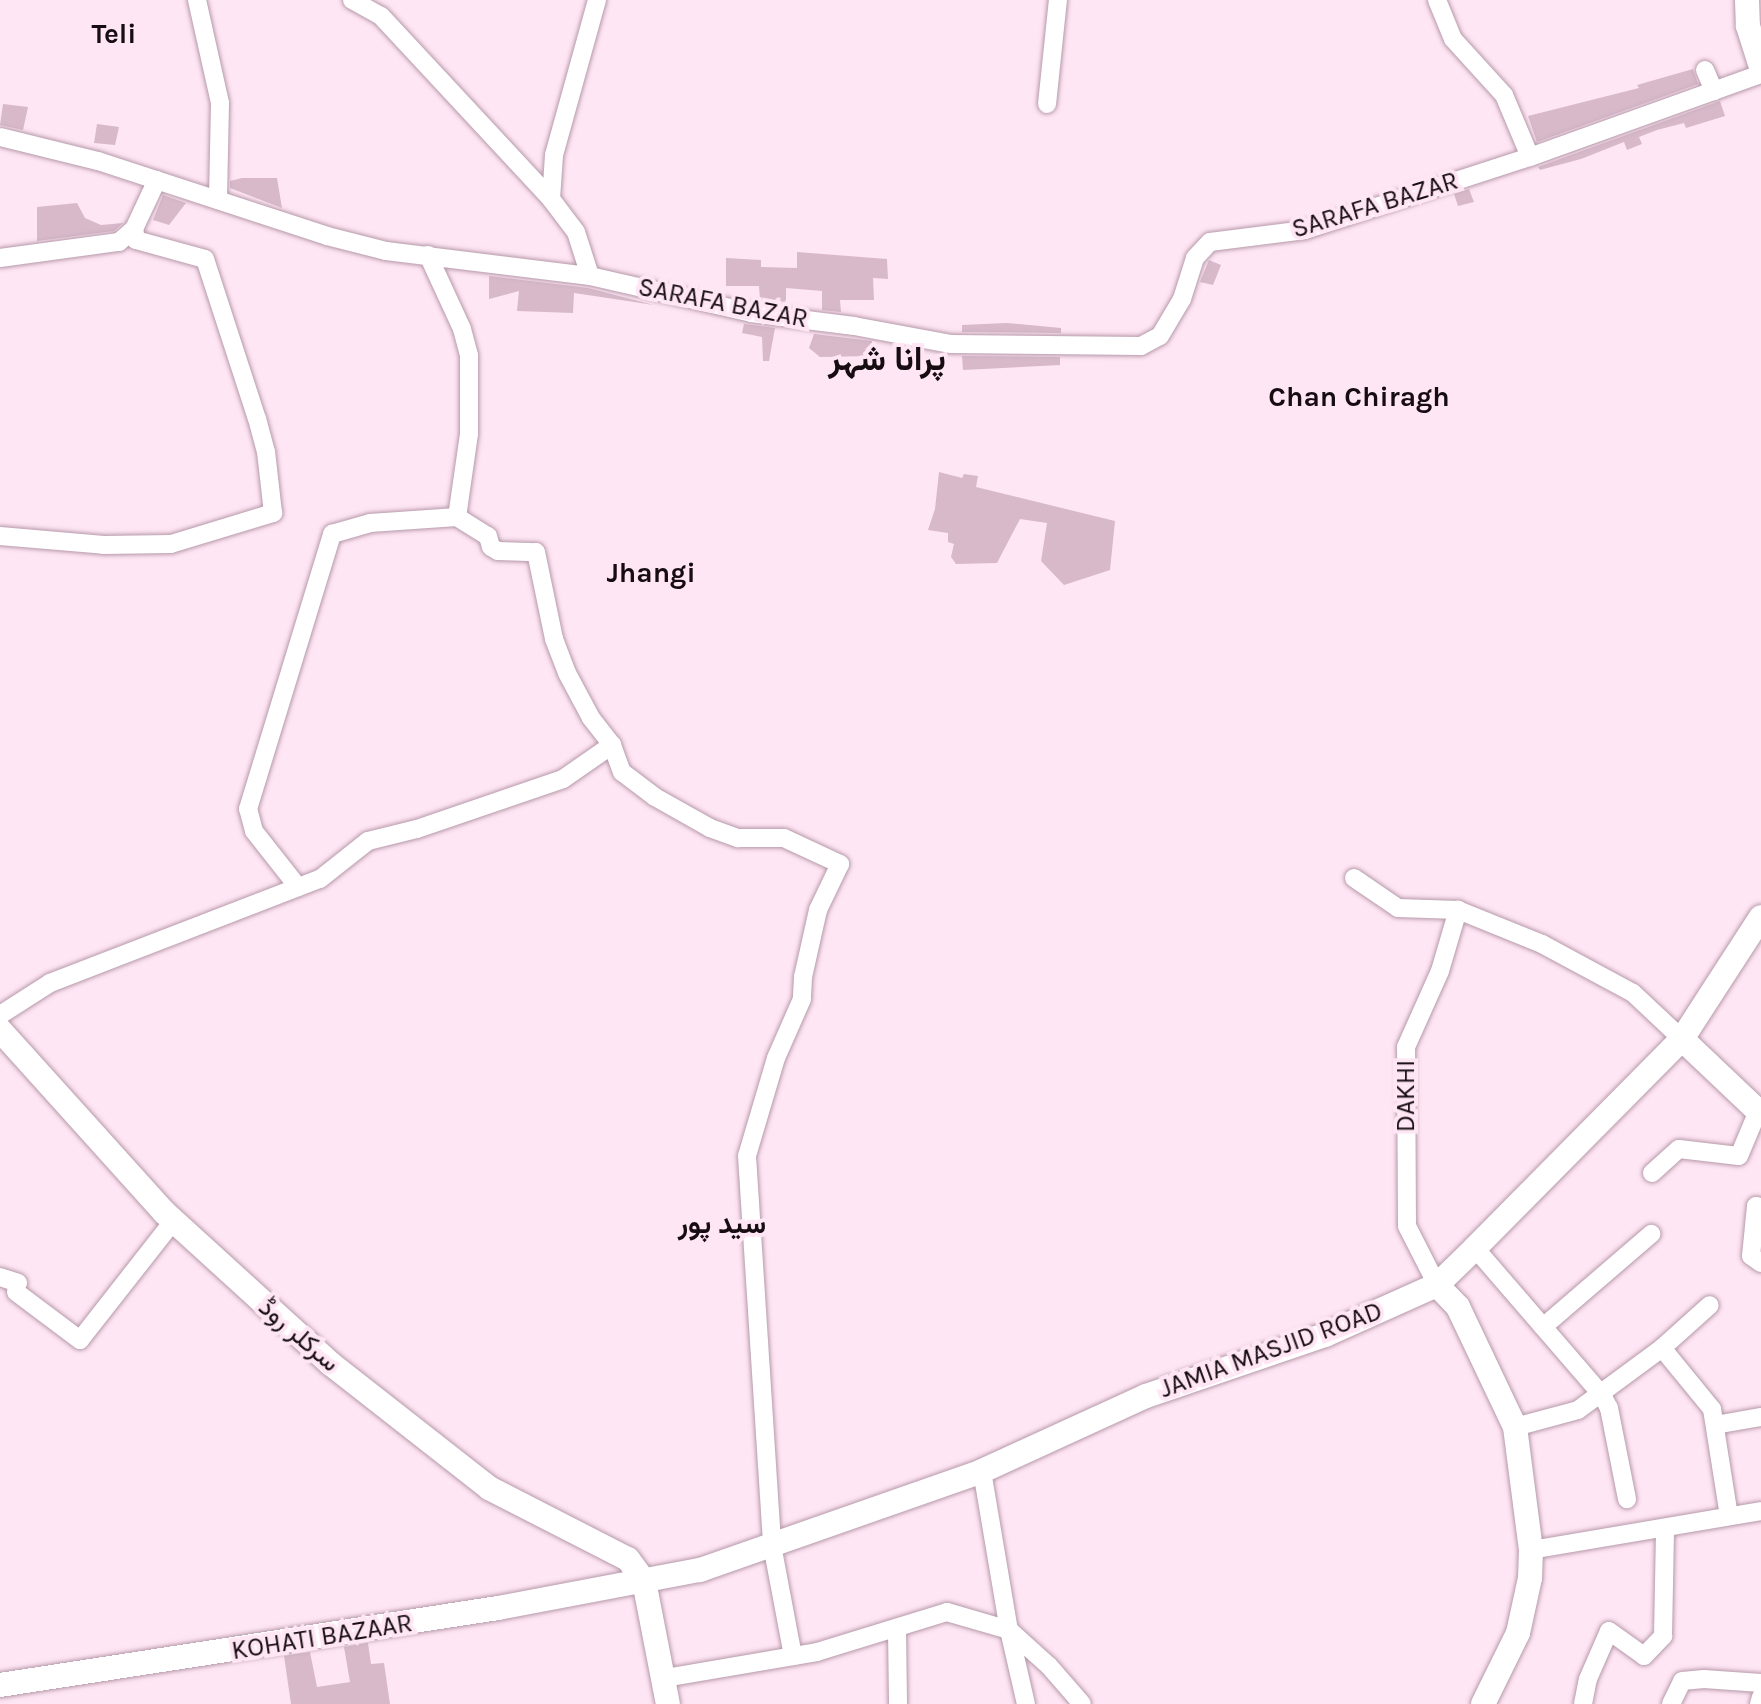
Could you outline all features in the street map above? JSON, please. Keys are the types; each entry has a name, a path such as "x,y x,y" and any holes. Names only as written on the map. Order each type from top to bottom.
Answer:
{"street":[{"path":"197,0 220,103 218,200"},
{"path":"352,0 381,16 551,199 576,232 590,276"},
{"path":"551,199 554,155 597,0"},
{"path":"1047,104 1058,0"},
{"path":"1437,0 1453,39 1504,95 1530,157"},
{"path":"1747,0 1748,26 1761,67"},
{"path":"1705,70 1714,91"},
{"name":"SARAFA BAZAR","path":"0,137 157,180 327,236 386,251 590,276 751,313 854,326 951,344 1141,346 1160,336 1182,299 1195,258 1210,242 1305,230 1530,157 1761,74"},
{"path":"0,258 119,242 134,229 157,180"},
{"path":"0,536 104,545 171,544 273,513 266,452 205,259 136,240 134,229"},
{"path":"428,255 462,329 469,356 469,434 457,517"},
{"path":"298,887 254,831 248,809 332,534 370,523 457,517 488,536 491,547 498,551 536,552 554,639 567,673 591,718 612,745 622,772 655,797 710,828 738,838 784,838 840,864 818,910 802,999 776,1058 747,1156 772,1545 793,1656"},
{"path":"0,1015 50,983 331,873 368,841 417,829 563,779 612,745"},
{"path":"1354,878 1398,908 1458,910 1542,944 1633,993 1759,1112 1739,1156 1679,1149 1652,1173"},
{"name":"DAKHI","path":"1437,1285 1407,1226 1406,1047 1440,971 1458,910"},
{"name":"JAMIA MASJID ROAD","path":"644,1581 700,1570 982,1471 1146,1396 1325,1335 1437,1285 1682,1039 1761,917"},
{"name":"سرکلر روڈ","path":"0,1030 174,1220 331,1364 479,1480 628,1559 644,1581"},
{"path":"1761,1207 1756,1206 1751,1256 1761,1263"},
{"path":"11,1284 80,1340 174,1220"},
{"path":"1543,1327 1651,1234"},
{"path":"1475,1248 1602,1395 1609,1408 1627,1499"},
{"path":"1437,1285 1458,1307 1515,1427 1531,1550 1530,1578 1518,1633 1483,1704"},
{"path":"1515,1427 1578,1410 1602,1395 1710,1305"},
{"path":"1662,1348 1712,1409 1729,1516"},
{"path":"1715,1425 1761,1417"},
{"path":"982,1471 1009,1630 1026,1704"},
{"path":"1531,1550 1761,1511"},
{"path":"1583,1704 1588,1679 1609,1631 1644,1656 1663,1636 1665,1528"},
{"path":"644,1581 668,1704"},
{"name":"KOHATI BAZAAR","path":"0,1685 352,1632 644,1581"},
{"path":"665,1678 793,1656 892,1631 947,1612 1009,1630 1049,1666 1082,1704"},
{"path":"890,1704 892,1631"},
{"path":"892,1631 898,1704"},
{"path":"1671,1704 1682,1681 1704,1679 1761,1683"},
{"path":"1759,1704 1761,1697"}],"building":[{"path":"1693,69 1698,84 1537,142 1528,116 1639,88 1637,85"},
{"path":"1720,101 1725,116 1686,128 1684,123 1657,130 1639,137 1642,144 1627,150 1624,142 1581,159 1540,170 1538,167"},
{"path":"3,104 28,107 23,130 0,125"},
{"path":"97,124 119,127 115,145 94,143"},
{"path":"277,178 282,208 230,188 230,181"},
{"path":"1469,189 1474,202 1458,206 1454,194"},
{"path":"163,195 186,203 169,225 153,220"},
{"path":"77,203 85,218 101,225 123,223 114,231 37,241 37,207"},
{"path":"797,252 887,259 888,279 873,278 874,300 840,300 841,312 822,310 822,291 786,288 786,305 760,302 759,286 726,286 726,258 761,260 761,267 797,268"},
{"path":"1209,260 1221,265 1213,285 1200,282"},
{"path":"489,276 588,288 654,305 574,293 573,313 517,311 519,291 489,299"},
{"path":"1007,323 1061,328 1061,333 962,332 962,325"},
{"path":"744,324 775,328 769,361 763,361 762,337 742,333"},
{"path":"814,334 872,341 872,356 820,357 809,348"},
{"path":"962,356 1060,357 1060,365 963,370"},
{"path":"939,472 962,478 964,474 978,476 976,487 1115,521 1110,570 1064,585 1041,561 1047,523 1020,519 997,563 956,564 951,557 954,544 948,542 948,533 928,530 935,509"},
{"path":"368,1643 371,1664 384,1663 390,1704 291,1704 284,1656 310,1652 317,1687 350,1682 344,1647"}],"district":[{"name":"Teli","path":"114,34"},
{"name":"پرانا شہر","path":"887,360"},
{"name":"Chan Chiragh","path":"1359,397"},
{"name":"Jhangi","path":"651,573"},
{"name":"سید پور","path":"722,1224"}]}
